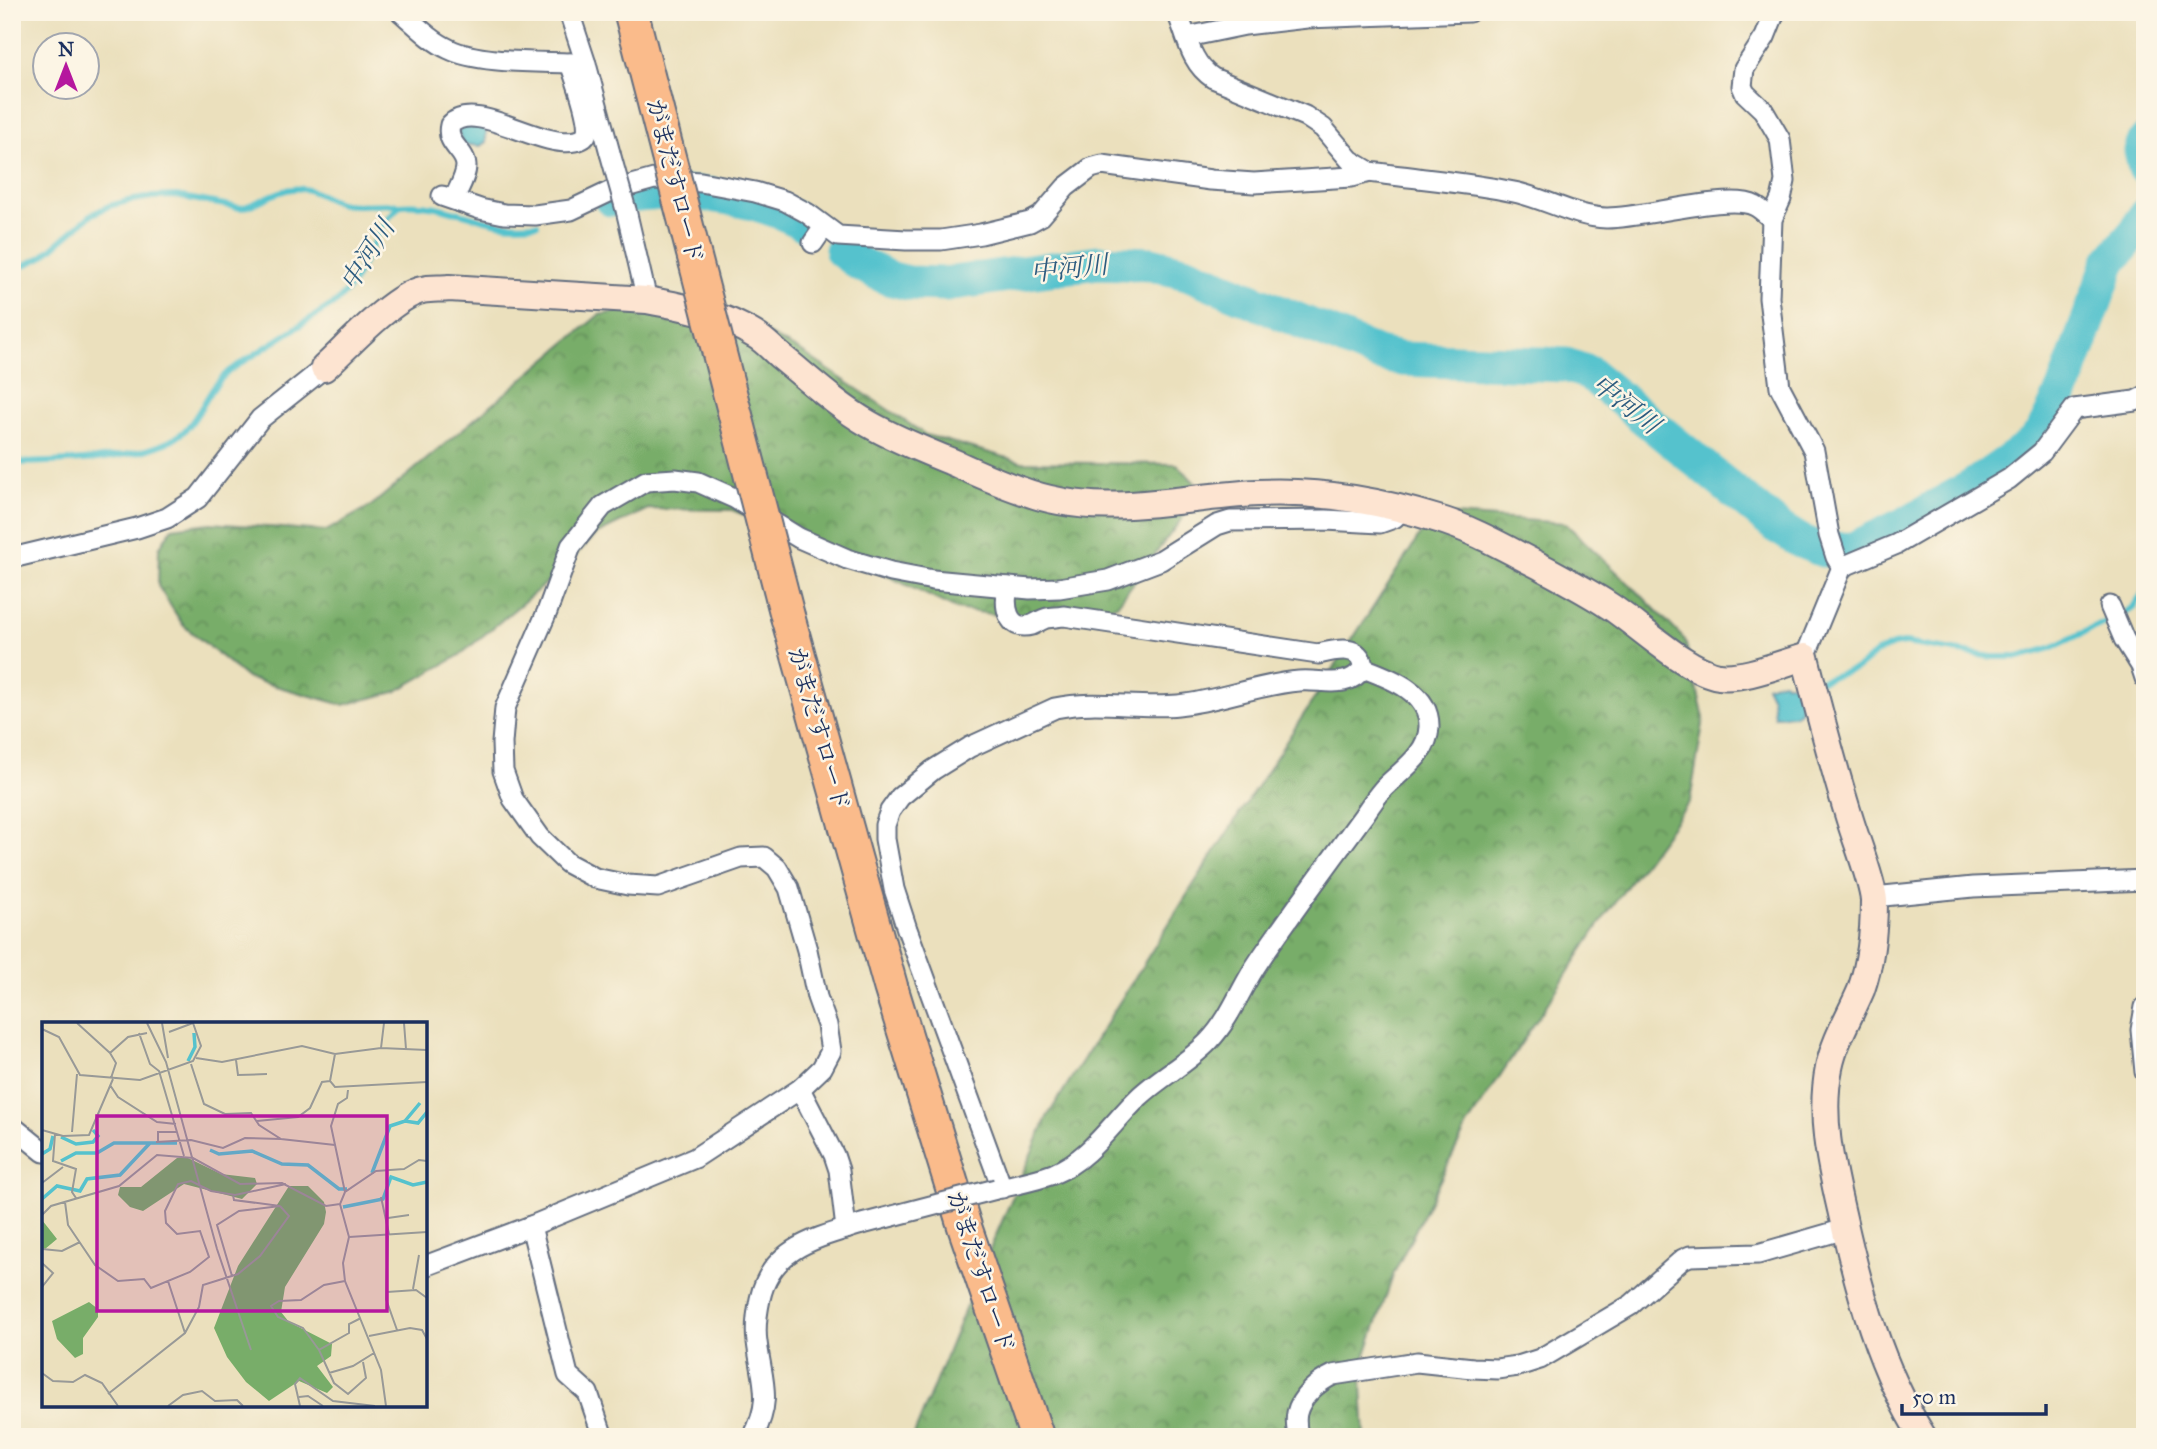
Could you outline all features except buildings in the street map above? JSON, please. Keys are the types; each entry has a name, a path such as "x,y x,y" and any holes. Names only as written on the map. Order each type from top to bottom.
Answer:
{"highway":[{"name":"がまだすロード","path":"631,12 788,618 891,988 965,1228 1037,1437"}],"street":[{"path":"401,12 419,29 448,49 468,56 578,63"},
{"path":"569,12 587,134 574,142 556,142 481,117 459,118 450,125 449,136 464,158 466,167 448,197 492,212 535,215 571,210 611,191 654,179 701,182 755,192 785,201 807,213 819,235 941,240 982,234 1030,222 1041,216 1066,187 1091,168 1102,165 1254,183 1351,177 1370,172 1513,192 1538,198 1585,216 1628,217 1735,202 1754,205 1772,219"},
{"path":"1177,12 1195,61 1203,71 1213,78 1305,116 1323,128 1350,160 1370,172"},
{"path":"1187,37 1245,25 1307,18 1469,12"},
{"path":"1775,12 1765,37 1744,69 1742,78 1745,93 1763,110 1780,139 1785,181 1781,200 1772,219 1769,298 1780,387 1814,451 1829,535 1839,562 1805,657 1830,756 1874,897 1873,935 1868,964 1860,991 1836,1041 1828,1069 1828,1153 1868,1318 1899,1396 1923,1437"},
{"path":"578,63 610,153 647,300"},
{"path":"12,558 137,528 167,518 198,498 261,419 324,368 387,310 407,296 422,290 449,288 647,300 719,316 756,335 832,399 868,424 906,443 1022,491 1065,503 1107,507 1135,506 1218,495 1284,493 1349,498 1404,508 1443,520 1485,538 1568,582 1608,605 1704,672 1740,676 1805,657"},
{"path":"1839,562 1898,544 2009,479 2042,453 2074,410 2135,401 2145,396"},
{"path":"427,1265 531,1226 695,1158 800,1089 822,1068 831,1051 827,1025 817,997 789,888 777,868 764,857 741,858 659,887 628,885 595,878 567,863 540,837 513,799 503,771 505,708 547,612 571,546 603,506 646,481 675,479 698,482 715,488 783,529 847,559 891,572 933,580 1008,587 1059,588 1108,580 1161,560 1217,525 1230,521 1326,520 1380,523 1394,518 1404,508"},
{"path":"999,1189 894,888 885,839 890,811 900,797 955,755 1055,708 1091,703 1178,705 1297,681 1323,680 1342,683 1353,680 1363,668 1363,661 1357,653 1339,649 1318,654 1064,616 1047,618 1031,625 1018,625 1010,620 1006,611 1008,587"},
{"path":"2113,614 2145,678"},
{"path":"753,1437 762,1419 765,1402 757,1340 757,1313 762,1288 774,1265 786,1254 799,1246 854,1226 1052,1175 1089,1151 1138,1098 1209,1041 1231,1011 1257,963 1382,790 1414,759 1426,743 1429,718 1425,706 1400,684 1363,668"},
{"path":"1874,897 1973,887 2145,880"},
{"path":"2145,1007 2141,1030 2145,1072"},
{"path":"800,1089 834,1156 854,1226"},
{"path":"12,1126 42,1150"},
{"path":"531,1226 568,1375 588,1393 603,1437"},
{"path":"1298,1437 1297,1411 1310,1391 1333,1375 1417,1362 1485,1368 1518,1366 1540,1359 1631,1305 1683,1259 1690,1256 1758,1254 1845,1229"}],"green space":[{"path":"664,303 722,311 799,350 926,435 1022,462 1177,464 1196,484 1189,509 1117,605 1078,617 1014,617 956,609 847,556 732,510 648,509 597,534 551,579 460,655 395,692 343,705 247,678 183,625 158,586 159,548 172,528 210,523 326,531 372,505 599,315"},
{"path":"1455,515 1565,523 1685,640 1704,718 1690,801 1605,916 1467,1126 1394,1273 1361,1369 1365,1437 913,1437 1047,1117 1429,521"}],"water":[{"path":"474,125 486,130 486,142 480,146 462,144 458,130"},
{"path":"1784,681 1785,684 1798,684 1800,711 1794,715 1774,716 1772,698 1766,686"}],"waterway":[{"name":"中河川","path":"2145,141 2141,151 2145,168"},
{"path":"12,149 12,163"},
{"path":"12,271 42,257 91,215 128,201 176,196 241,208 285,190 299,189 346,204 400,205"},
{"name":"中河川","path":"611,199 660,193 710,195 760,205 805,224"},
{"name":"中河川","path":"12,463 106,458 131,454 174,439 188,427 216,384 229,371 338,301 351,286 384,223 400,205 437,207 503,224 537,224"},
{"name":"中河川","path":"842,251 888,278 908,283 946,284 1098,262 1151,264 1187,273 1378,354 1401,359 1566,365 1589,373 1776,526 1800,541 1823,550 1853,549 1905,524 1973,486 2026,449 2042,433 2065,385 2109,263 2137,230 2145,215"},
{"path":"1819,681 1858,668 1876,653 1905,643 1992,657 2019,657 2051,648 2123,614 2133,607 2145,590"}]}
